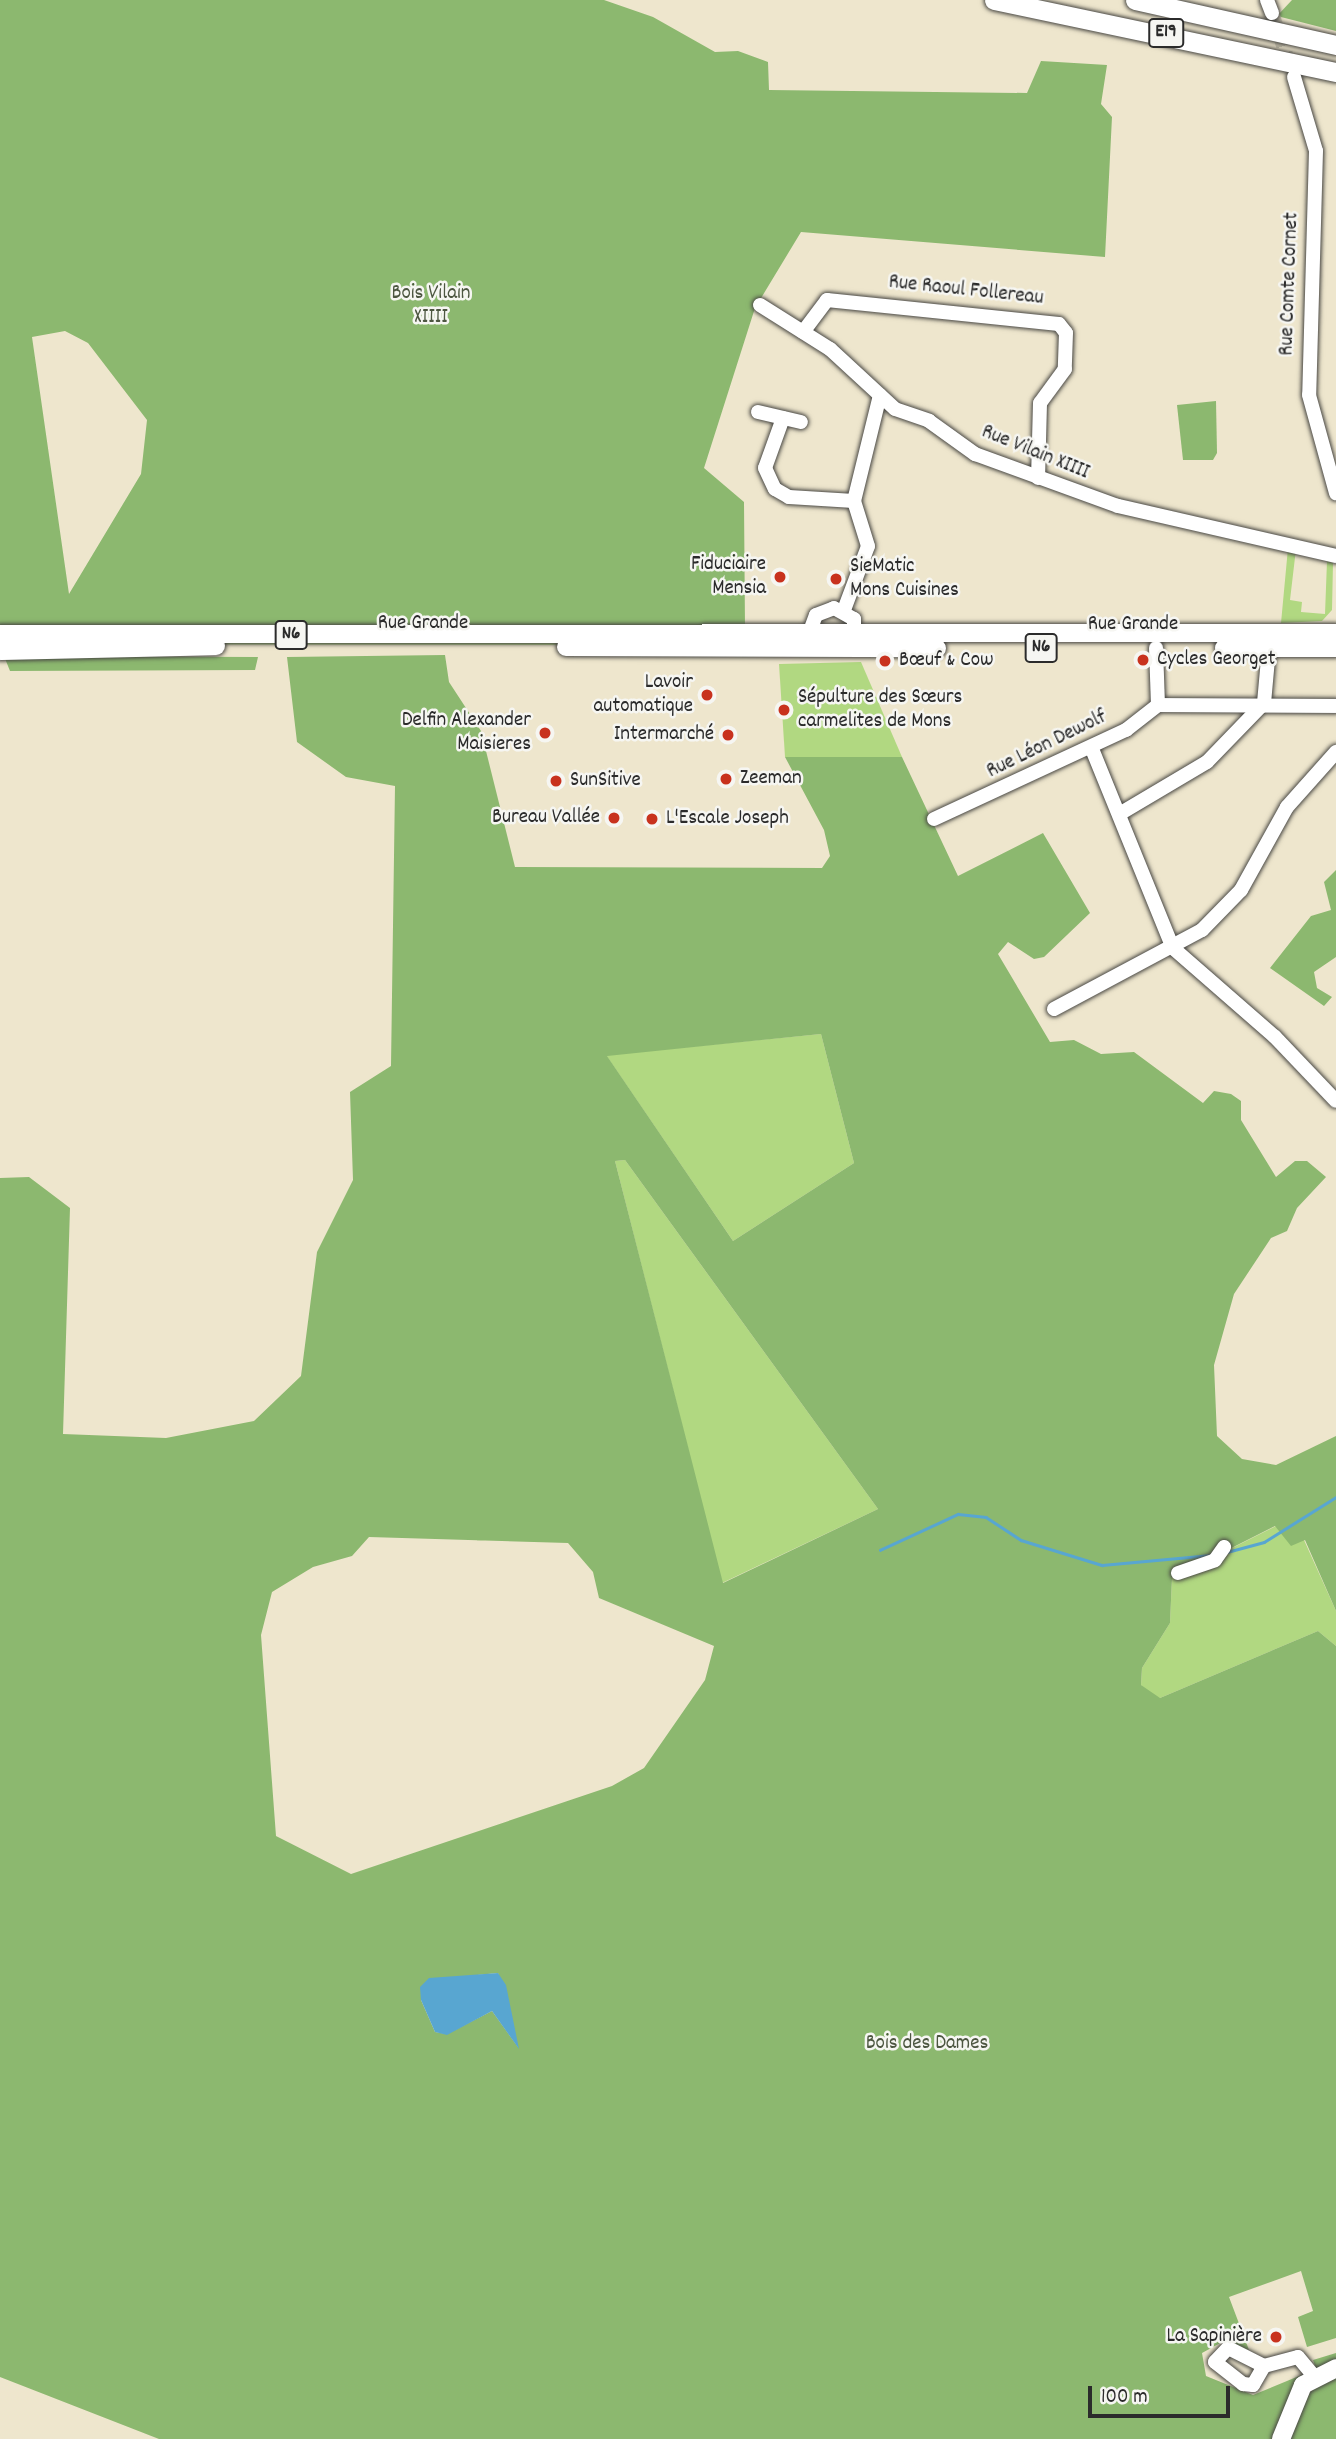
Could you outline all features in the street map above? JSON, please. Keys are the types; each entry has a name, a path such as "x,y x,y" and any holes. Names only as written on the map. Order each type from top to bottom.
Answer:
{"highway":[{"name":"E19","path":"994,0 1336,72"},
{"name":"E19","path":"1135,0 1336,45"}],"main road":[{"name":"Rue Grande","path":"0,651 1336,633"},
{"name":"Rue Grande","path":"0,634 809,634 852,641 1156,648 1336,648"},
{"path":"1281,2439 1297,2395 1314,2376 1336,2368"}],"street":[{"name":"Rue Comte Cornet","path":"1294,77 1316,151 1309,395 1336,493"},
{"name":"Rue Raoul Follereau","path":"803,332 827,300 1059,324 1066,333 1065,369 1040,403 1038,478"},
{"name":"Rue Vilain XIIII","path":"760,305 803,332 880,395 975,454 1038,478 1167,520 1336,556"},
{"path":"852,641 844,610 868,546 854,501 880,395"},
{"path":"758,412 801,422"},
{"path":"783,418 765,468 775,489 789,497 854,501"},
{"path":"809,634 821,612 844,610"},
{"path":"1156,648 1158,705 1264,703 1336,706"},
{"path":"1121,813 1207,762 1264,703 1269,648"},
{"name":"Rue Léon Dewolf","path":"934,818 1092,749 1158,705"},
{"path":"1092,749 1121,813 1173,948 1275,1037 1336,1101"},
{"path":"1054,1009 1173,948 1234,899 1287,807 1336,752"},
{"path":"1178,1573 1222,1552"},
{"path":"1264,2366 1298,2357 1314,2376"}],"green space":[{"name":"Bois Vilain XIIII","path":"0,0 604,0 653,17 715,52 738,51 768,62 769,90 1027,93 1041,61 1107,65 1101,104 1112,117 1105,257 801,232 755,308 704,468 744,502 745,628 0,626","holes":["65,331 88,343 147,420 141,474 69,594 32,337"]},
{"path":"1292,0 1336,0 1336,31 1277,16"},
{"path":"1216,401 1217,453 1213,460 1183,460 1177,405"},
{"path":"1288,548 1296,549 1290,600 1302,602 1301,612 1325,614 1327,561 1333,563 1332,610 1322,621 1281,623"},
{"path":"608,640 608,645 0,644"},
{"name":"Bois des Dames","path":"445,655 449,682 481,731 515,867 822,868 830,856 824,830 785,757 902,757 958,876 1043,833 1090,913 1044,957 1034,959 1008,942 998,954 1050,1042 1074,1040 1101,1054 1134,1052 1203,1103 1214,1091 1231,1094 1241,1101 1241,1120 1276,1177 1295,1161 1307,1161 1326,1177 1297,1208 1287,1231 1271,1238 1234,1294 1214,1365 1217,1436 1242,1459 1276,1465 1336,1436 1336,1611 1305,1540 1291,1546 1275,1526 1172,1578 1170,1623 1142,1668 1141,1685 1160,1698 1318,1631 1336,1646 1336,2338 1307,2347 1298,2317 1313,2311 1301,2271 1229,2297 1249,2350 1224,2341 1202,2353 1206,2376 1253,2395 1316,2369 1313,2360 1336,2353 1336,2439 159,2439 0,2377 0,1178 29,1177 70,1208 63,1434 166,1438 254,1421 301,1376 317,1252 353,1180 350,1092 391,1066 395,786 346,777 297,742 287,657","holes":["821,1034 854,1163 733,1241 607,1056","625,1160 878,1509 723,1583 615,1161","369,1537 568,1543 593,1572 599,1598 714,1646 705,1680 644,1768 612,1786 351,1874 276,1836 261,1635 272,1592 313,1567 352,1556","498,1973 518,2047 492,2011 447,2034 435,2032 421,2000 467,1976"]},
{"path":"4,656 258,657 255,670 10,671"},
{"path":"861,662 902,757 785,757 779,664"},
{"path":"1336,870 1336,957 1314,972 1317,988 1332,997 1324,1006 1270,968 1311,916 1331,910 1324,882"},
{"path":"821,1034 854,1163 733,1241 606,1055"},
{"path":"625,1160 878,1509 722,1583 615,1161"},
{"path":"1276,1526 1304,1540 1336,1611 1336,1646 1318,1631 1160,1698 1150,1697 1141,1685 1142,1668 1170,1623 1172,1578"}],"water":[{"path":"498,1973 506,1985 519,2049 492,2011 447,2035 435,2032 421,2000 420,1987 429,1978"}],"waterway":[{"path":"1227,1552 1264,1542 1336,1497"},
{"path":"880,1550 958,1514 986,1517 1021,1540 1102,1565 1211,1555"}],"tunnel":[{"path":"1272,13 1291,69"}],"place":[{"name":"Fiduciaire Mensia","path":"780,577"},
{"name":"SieMatic Mons Cuisines","path":"836,579"},
{"name":"Cycles Georget","path":"1143,660"},
{"name":"Bœuf & Cow","path":"885,661"},
{"name":"Lavoir automatique","path":"707,695"},
{"name":"Sépulture des Sœurs carmelites de Mons","path":"784,710"},
{"name":"Delfin Alexander Maisieres","path":"545,733"},
{"name":"Intermarché","path":"728,735"},
{"name":"Zeeman","path":"726,779"},
{"name":"SunSitive","path":"556,781"},
{"name":"Bureau Vallée","path":"614,818"},
{"name":"L'Escale Joseph","path":"652,819"},
{"name":"La Sapinière","path":"1276,2337"}]}
